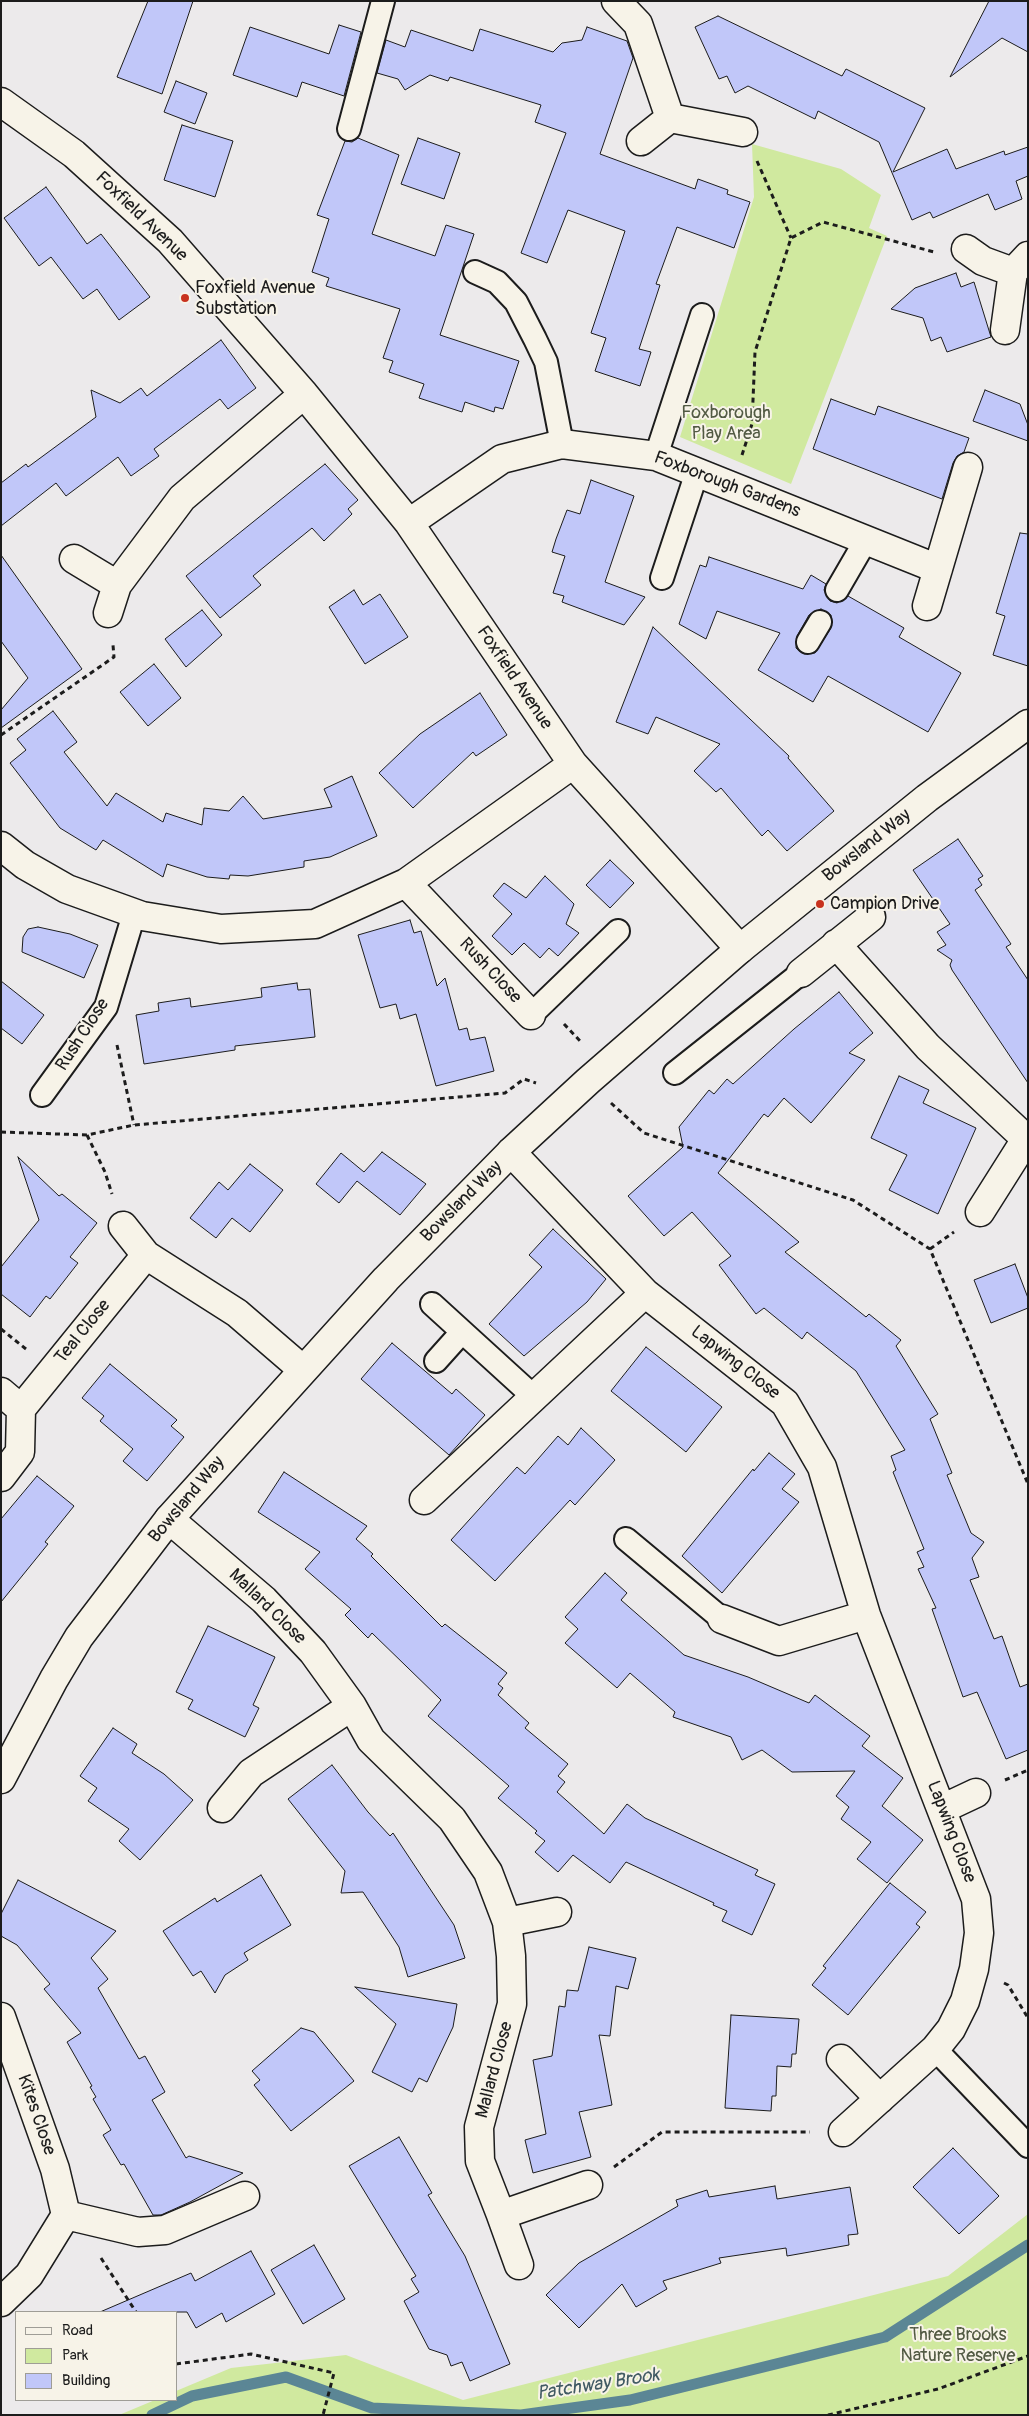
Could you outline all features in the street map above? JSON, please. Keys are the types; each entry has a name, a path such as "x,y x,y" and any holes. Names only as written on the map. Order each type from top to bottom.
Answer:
{"street":[{"path":"616,1 638,24 670,118"},
{"name":"Foxfield Avenue","path":"1,102 74,154 170,241 304,394 408,523 573,764 740,949"},
{"path":"641,141 670,118 743,132"},
{"path":"966,249 983,261 1020,264 1005,330"},
{"path":"108,613 116,585 182,498 304,394"},
{"name":"Foxborough Gardens","path":"408,523 502,459 562,444 656,456 938,568"},
{"path":"927,606 968,467"},
{"path":"74,559 116,585"},
{"name":"Bowsland Way","path":"1,1780 54,1679 79,1637 169,1519 302,1369 386,1279 511,1152 588,1081 740,949 926,798 1028,724"},
{"path":"1,846 25,864 67,889 134,914 221,930 316,924 406,883 573,764"},
{"name":"Rush Close","path":"406,883 537,1009"},
{"path":"801,973 871,917"},
{"path":"836,944 928,1047 1026,1137 980,1212"},
{"name":"Lapwing Close","path":"511,1152 645,1293 785,1403 822,1467 866,1615 976,1899 979,1934 974,1969 965,2000 951,2029 935,2049 843,2132"},
{"path":"122,1226 146,1255 237,1313 302,1369"},
{"name":"Teal Close","path":"1,1477 20,1452 11,1401 146,1255"},
{"path":"424,1500 645,1293"},
{"name":"Mallard Close","path":"169,1519 264,1600 313,1652 352,1706 371,1740 452,1819 488,1872 507,1922 511,1956 512,2004 480,2127 480,2161 519,2265"},
{"path":"722,1620 779,1641 866,1615"},
{"path":"222,1808 251,1772 352,1706"},
{"path":"942,1809 976,1793"},
{"path":"507,1922 558,1912"},
{"name":"Kites Close","path":"1,2017 55,2169 66,2215"},
{"path":"841,2059 880,2099"},
{"path":"501,2215 588,2185"},
{"path":"1,2302 28,2274 66,2215 138,2232 165,2230 245,2196"}],"lane":[{"path":"349,129 383,1"},
{"path":"475,272 497,282 516,302 535,339 546,362 562,444"},
{"path":"656,456 702,315"},
{"path":"662,578 697,472"},
{"path":"837,590 866,540"},
{"path":"808,642 820,622"},
{"name":"Rush Close","path":"42,1095 106,1007 134,914"},
{"name":"Rush Close","path":"537,1009 618,931"},
{"path":"675,1074 801,973"},
{"path":"432,1304 534,1397"},
{"path":"436,1361 462,1332"},
{"path":"626,1539 722,1620"},
{"path":"935,2049 1028,2146"}],"path":[{"path":"732,486 752,424 755,352 791,238 743,132"},
{"path":"791,238 823,222 937,252 951,254 966,249"},
{"path":"746,409 753,409"},
{"path":"1,735 114,657 108,613"},
{"path":"537,1009 584,1045 567,1060 644,1133 852,1200 930,1249 1028,1484"},
{"path":"116,1036 134,1125"},
{"path":"1,1132 87,1135 134,1125 505,1093 524,1079 539,1084"},
{"path":"87,1135 105,1172 122,1226"},
{"path":"588,2185 662,2132 843,2132"},
{"path":"66,2215 90,2242 135,2311"},
{"path":"178,2364 251,2354 334,2373 323,2413"},
{"path":"828,2415 938,2389 1028,2356"}],"green space":[{"name":"Foxborough Play Area","path":"752,144 841,169 881,195 869,228 887,236 791,484 680,437 754,197"},
{"name":"Three Brooks Nature Reserve","path":"1028,2214 1028,2415 119,2415 153,2401 178,2401 178,2390 231,2368 346,2355 463,2400 948,2276"}],"building":[{"path":"148,1 193,1 162,94 117,77"},
{"path":"989,1 1028,1 1028,52 1002,38 950,77"},
{"path":"718,16 842,76 846,69 925,108 893,172 947,149 956,169 1004,151 1005,155 1028,147 1028,176 1016,181 1022,199 995,210 988,194 933,218 930,212 912,220 879,142 818,111 815,119 748,86 735,93 727,76 719,79 695,27"},
{"path":"339,25 361,32 344,96 302,82 297,97 233,75 250,27 329,54"},
{"path":"587,27 627,41 633,58 600,154 695,189 698,179 728,190 727,194 750,202 734,248 677,227 656,284 660,285 639,349 651,352 640,386 595,371 606,338 591,333 625,231 568,210 547,263 521,253 566,133 535,122 541,105 450,77 448,81 430,75 405,90 398,79 377,73 386,40 405,47 411,30 473,51 480,29 553,52 562,43 582,40"},
{"path":"176,81 207,93 195,124 164,112"},
{"path":"182,125 233,141 215,197 164,180"},
{"path":"358,138 399,155 372,234 435,256 446,225 474,234 440,335 519,361 503,409 495,407 494,412 465,402 462,412 419,398 424,384 389,372 393,361 383,358 400,309 326,286 329,278 312,272 329,219 317,215 345,141 352,142"},
{"path":"418,138 460,153 444,199 401,184"},
{"path":"46,187 87,244 101,234 150,297 119,320 97,289 83,299 51,257 39,266 4,218"},
{"path":"956,273 961,287 974,282 991,337 947,352 941,337 931,341 923,318 891,309 915,288"},
{"path":"221,340 256,388 228,409 220,399 154,449 159,456 131,476 118,457 66,496 56,483 1,526 1,483 26,464 28,467 96,417 91,390 120,403 141,388 147,396"},
{"path":"985,390 1020,404 1028,425 1028,441 973,421"},
{"path":"831,399 875,415 878,406 969,438 964,452 957,456 953,463 942,499 813,449"},
{"path":"325,464 358,500 348,509 352,514 324,541 312,528 253,576 261,585 220,618 186,576"},
{"path":"591,480 634,496 605,582 645,597 624,625 562,602 564,596 553,593 565,556 552,552 556,539 567,510 580,514"},
{"path":"1020,533 1028,534 1028,666 993,655 1005,616 996,613"},
{"path":"1,555 82,669 1,728 1,710 28,678 1,641"},
{"path":"709,557 803,589 811,575 826,584 824,590 830,601 837,603 848,596 904,628 899,637 961,673 928,732 828,676 813,702 758,670 780,633 717,611 706,639 679,624 700,565 706,567","holes":["821,609 831,615 831,628 815,653 802,653 796,648 797,636 809,615"]},
{"path":"354,590 363,605 380,594 408,637 365,664 329,607"},
{"path":"202,610 222,635 186,667 165,639"},
{"path":"653,627 789,756 788,758 834,811 787,851 768,830 762,836 721,788 716,792 694,771 720,744 656,717 648,734 616,722"},
{"path":"154,664 181,698 148,726 120,692"},
{"path":"480,693 507,735 476,756 473,752 413,808 379,773 420,734"},
{"path":"53,711 77,742 64,752 107,806 116,793 163,822 166,813 202,825 204,808 229,811 243,796 263,819 332,807 324,789 352,776 377,836 330,857 304,861 304,867 248,876 230,875 229,879 207,877 167,864 163,877 103,840 96,850 60,828 10,763 26,750 17,739"},
{"path":"958,839 983,876 978,879 982,885 975,890 1011,944 1006,947 1028,980 1028,1083 952,970 950,965 952,960 937,950 946,945 937,932 950,924 913,870"},
{"path":"610,860 634,883 610,908 586,885"},
{"path":"545,876 574,904 566,924 579,933 558,956 549,948 540,958 524,943 512,955 492,936 512,914 493,896 504,883 526,898"},
{"path":"410,920 414,933 421,931 437,986 445,978 459,1030 467,1028 470,1040 485,1037 494,1071 436,1086 416,1014 400,1019 396,1004 380,1008 358,935"},
{"path":"38,927 70,934 98,945 84,978 22,952 23,937 28,929"},
{"path":"1,981 44,1015 22,1044 1,1028"},
{"path":"297,983 298,990 310,989 315,1037 235,1046 235,1050 144,1064 136,1015 159,1011 158,1003 190,998 191,1007 262,997 261,988"},
{"path":"839,992 873,1033 849,1053 865,1060 811,1123 784,1098 768,1117 764,1114 718,1173 799,1242 785,1252 866,1317 869,1314 901,1340 896,1346 938,1414 930,1419 952,1473 947,1475 971,1533 984,1542 972,1558 979,1577 970,1580 994,1639 1002,1636 1020,1687 1028,1684 1028,1750 1006,1759 977,1692 963,1697 932,1609 936,1608 918,1569 924,1567 917,1552 924,1549 893,1472 896,1470 891,1456 905,1450 856,1371 807,1332 802,1339 764,1308 756,1314 719,1265 731,1256 692,1212 664,1236 628,1196 683,1147 679,1127 709,1090 714,1094 727,1079 733,1084 794,1029"},
{"path":"899,1076 929,1090 923,1103 976,1128 938,1214 889,1190 907,1155 871,1138"},
{"path":"382,1152 426,1184 400,1215 357,1181 339,1203 316,1184 341,1153 364,1172"},
{"path":"18,1157 59,1196 62,1194 97,1223 70,1257 78,1263 50,1299 46,1296 30,1317 1,1294 1,1267 39,1220"},
{"path":"250,1164 283,1190 250,1232 232,1218 216,1238 190,1218 219,1182 228,1190"},
{"path":"553,1229 606,1279 587,1302 524,1356 489,1324 542,1267 529,1255"},
{"path":"1015,1264 1028,1298 1028,1308 991,1323 974,1280"},
{"path":"392,1343 452,1394 456,1389 485,1415 449,1455 361,1379"},
{"path":"646,1347 722,1407 686,1452 611,1391"},
{"path":"110,1364 177,1420 171,1426 184,1437 147,1481 123,1461 133,1449 100,1421 104,1416 82,1398"},
{"path":"581,1428 615,1460 575,1505 570,1500 495,1581 451,1540 517,1467 525,1474 558,1436 568,1445"},
{"path":"769,1453 795,1474 782,1489 799,1502 722,1593 682,1556 753,1469 754,1471"},
{"path":"284,1472 367,1526 356,1539 373,1554 371,1556 442,1627 445,1624 507,1673 498,1684 503,1688 498,1695 529,1723 525,1728 568,1764 558,1776 565,1782 557,1792 604,1834 627,1804 645,1818 758,1870 755,1875 775,1884 752,1935 722,1921 727,1911 713,1905 714,1903 626,1862 610,1883 573,1855 558,1872 535,1852 545,1841 535,1833 537,1831 498,1798 509,1786 428,1716 441,1700 372,1633 368,1638 345,1615 351,1609 305,1569 320,1552 258,1512"},
{"path":"37,1476 74,1506 45,1542 48,1544 1,1602 1,1519"},
{"path":"605,1573 627,1593 621,1600 684,1655 748,1677 809,1703 815,1695 870,1736 862,1746 903,1778 882,1806 923,1840 887,1883 857,1859 871,1842 841,1819 849,1807 836,1796 855,1771 792,1772 762,1750 742,1760 731,1737 673,1717 675,1712 630,1673 617,1688 565,1643 578,1629 565,1617"},
{"path":"208,1626 275,1657 253,1705 259,1708 245,1737 188,1709 193,1700 176,1692"},
{"path":"113,1728 137,1744 132,1753 164,1774 193,1800 140,1860 119,1841 129,1829 88,1801 97,1788 80,1776"},
{"path":"332,1765 368,1812 390,1836 393,1833 454,1925 465,1958 408,1977 399,1947 363,1892 341,1893 345,1871 288,1799"},
{"path":"261,1875 291,1925 244,1953 248,1960 225,1975 215,1993 201,1971 193,1976 163,1931 215,1898 217,1902"},
{"path":"18,1880 116,1931 91,1958 108,1979 98,1988 139,2059 145,2056 165,2092 152,2100 186,2158 189,2156 243,2173 190,2202 161,2215 153,2215 124,2164 121,2165 103,2135 111,2130 93,2099 96,2097 90,2087 92,2086 67,2042 81,2033 44,1989 50,1984 17,1945 1,1936 1,1914"},
{"path":"890,1883 926,1912 916,1924 920,1927 848,2015 812,1985 826,1968 823,1966"},
{"path":"589,1947 636,1958 628,1989 616,1986 610,2036 599,2035 612,2105 579,2112 591,2157 533,2173 525,2140 546,2134 533,2060 552,2056 559,2006 565,2007 567,1990 578,1991"},
{"path":"355,1987 457,2004 453,2027 427,2082 419,2078 412,2092 372,2072 396,2024"},
{"path":"731,2015 799,2019 796,2054 792,2054 791,2067 777,2066 776,2096 772,2096 771,2111 725,2108"},
{"path":"301,2028 314,2032 354,2081 291,2131 254,2085 260,2080 252,2071"},
{"path":"399,2137 432,2193 428,2195 465,2256 510,2364 470,2381 462,2362 451,2366 447,2355 429,2349 404,2301 419,2292 411,2279 416,2276 349,2166"},
{"path":"953,2148 999,2196 959,2234 913,2187"},
{"path":"775,2186 777,2199 850,2187 858,2234 848,2235 849,2245 787,2256 786,2248 719,2258 721,2263 663,2281 667,2289 636,2307 622,2284 579,2328 546,2295 579,2263 678,2206 676,2200 707,2190 709,2197"},
{"path":"314,2245 345,2299 303,2324 271,2270"},
{"path":"251,2251 275,2294 226,2322 222,2313 196,2328 187,2312 102,2311 191,2273 195,2281"}],"waterway":[{"name":"Patchway Brook","path":"152,2415 192,2396 286,2377 372,2408 521,2415 630,2400 885,2337 1028,2245"}],"place":[{"name":"Foxfield Avenue Substation","path":"185,298"},
{"name":"Campion Drive","path":"820,904"}]}
